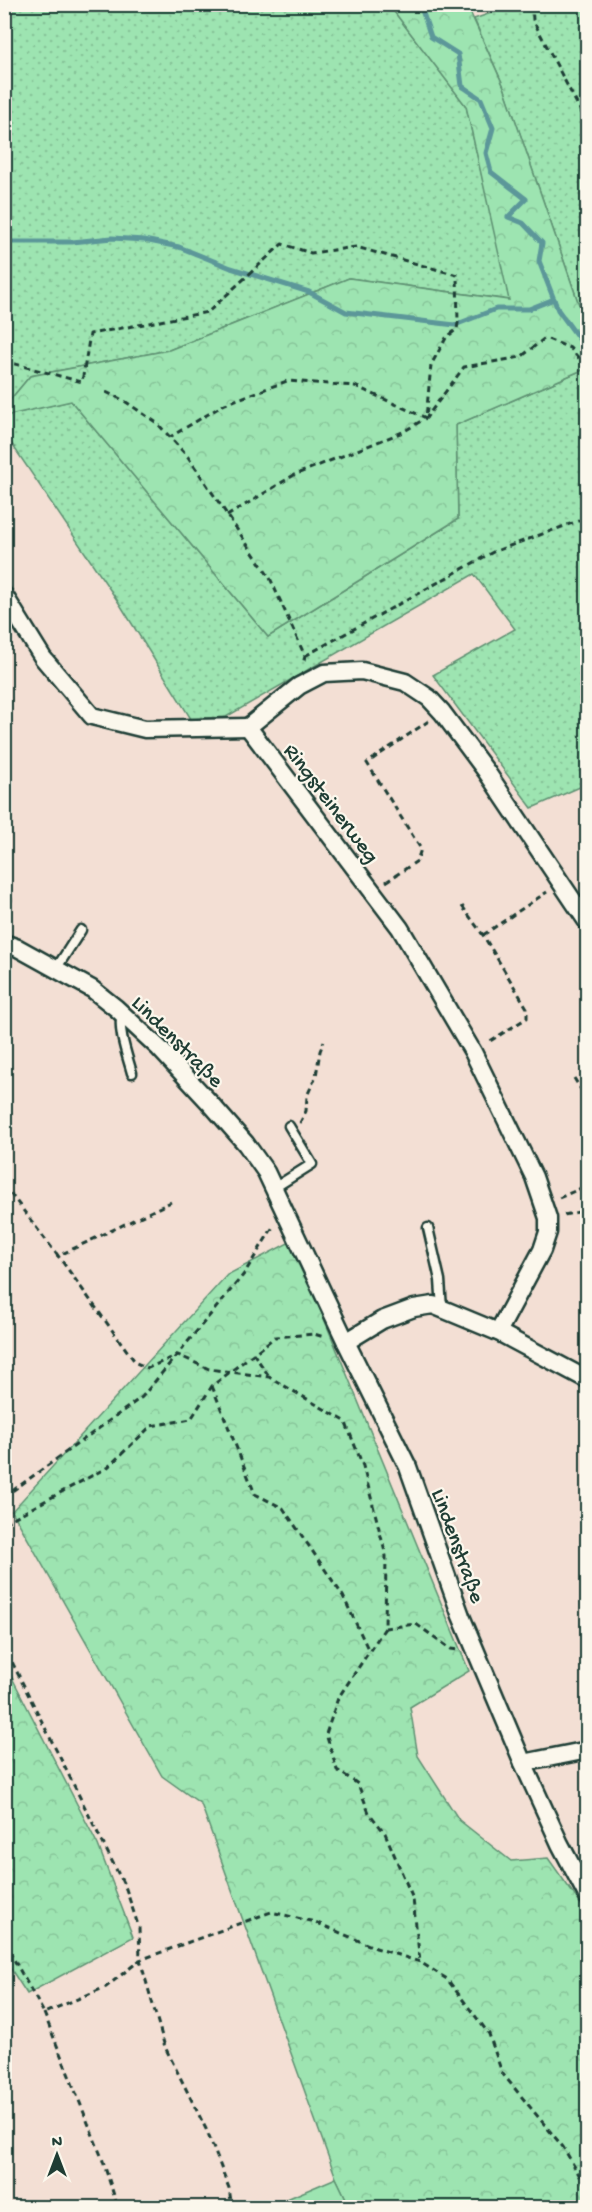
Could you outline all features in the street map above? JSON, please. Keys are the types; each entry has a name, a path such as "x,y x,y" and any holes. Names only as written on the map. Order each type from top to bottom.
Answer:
{"street":[{"path":"4,595 43,658 92,716 145,729 248,727 299,686 324,673 362,670 405,682 429,698 442,712 486,771 588,923"},
{"name":"Ringsteinerweg","path":"248,727 400,928 473,1052 534,1177 545,1212 548,1232 542,1250 498,1332"},
{"name":"Lindenstraße","path":"4,943 18,948 92,989 122,1014 159,1048 232,1127 266,1172 408,1467 476,1652 560,1844 586,1889"},
{"path":"346,1342 382,1320 414,1308 434,1305 498,1332 588,1380"},
{"path":"523,1763 588,1750"}],"lane":[{"path":"57,969 81,930"},
{"path":"122,1014 120,1018 123,1039 132,1073"},
{"path":"274,1188 312,1164 291,1128"},
{"path":"428,1228 440,1280 442,1309"}],"path":[{"path":"532,4 533,20 588,125"},
{"path":"4,361 82,382 90,334 208,312 282,244 311,253 356,247 457,275 457,329 446,338 431,365 426,418"},
{"path":"227,516 294,476 403,432 426,418 464,367 521,357 545,338 570,348 588,369"},
{"path":"170,437 225,404 288,381 356,386 426,418"},
{"path":"106,392 123,400 157,423 188,457 270,578 305,656 299,686"},
{"path":"305,656 493,552 581,520 588,515"},
{"path":"373,892 417,861 421,849 367,763 442,712"},
{"path":"483,934 561,883"},
{"path":"462,906 483,934 528,1008 527,1018 473,1052"},
{"path":"291,1128 303,1120 307,1096 316,1076 324,1041"},
{"path":"574,1078 588,1101"},
{"path":"4,1185 136,1363 148,1368 178,1355 209,1369 269,1377 345,1421 363,1466 386,1556 385,1628 338,1698 326,1734 337,1770 358,1784 369,1813 385,1833 413,1899 420,1962"},
{"path":"545,1212 588,1185"},
{"path":"56,1253 58,1256 171,1202"},
{"path":"4,1497 142,1397 244,1274 284,1210"},
{"path":"545,1212 588,1210"},
{"path":"4,1523 108,1467 151,1426 191,1419 212,1386 275,1337 314,1334 346,1342"},
{"path":"253,1353 269,1377"},
{"path":"212,1386 255,1494 283,1508 343,1596 369,1651"},
{"path":"385,1628 416,1624 451,1650 476,1652"},
{"path":"4,1642 126,1889 139,1929 140,1960 165,2047 207,2129 229,2188 232,2208"},
{"path":"44,2013 106,1987 140,1960 271,1912 315,1922 376,1948 420,1962 447,1979 489,2034 502,2073 563,2147 588,2190"},
{"path":"4,1942 44,2013 102,2158 118,2208"}],"green space":[{"path":"5,5 389,5 466,106 510,300 349,278 169,350 30,376 5,406"},
{"path":"389,5 467,5 504,87 587,328 587,368 456,425 458,519 268,637 71,401 5,416 5,406 30,376 169,350 349,278 509,300 466,106"},
{"path":"514,5 587,5 587,328 504,87 474,19"},
{"path":"587,368 587,784 532,808 433,675 515,629 474,574 226,717 191,719 121,606 5,434 4,416 71,401 268,637 458,519 456,425"},
{"path":"292,1241 469,1671 410,1707 418,1756 459,1820 511,1861 548,1858 587,1913 587,2207 350,2207 336,2178 201,1804 162,1776 12,1511 227,1275"},
{"path":"5,1664 98,1845 133,1937 27,1994 5,1960"},
{"path":"336,2178 350,2207 268,2207"}],"waterway":[{"path":"420,4 431,37 458,54 462,86 481,99 493,128 486,153 491,172 526,199 508,217 523,223 542,243 539,261 558,310 588,351"},
{"path":"4,242 72,242 112,238 144,240 179,247 231,268 309,292 346,312 455,325 496,309 529,309 554,299"}]}
